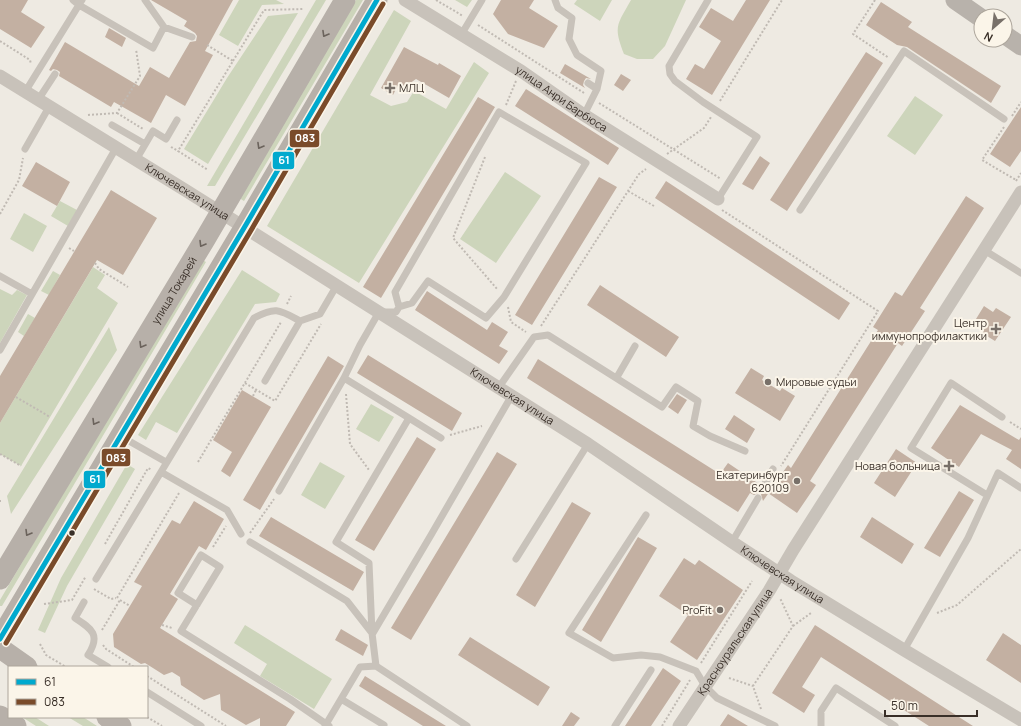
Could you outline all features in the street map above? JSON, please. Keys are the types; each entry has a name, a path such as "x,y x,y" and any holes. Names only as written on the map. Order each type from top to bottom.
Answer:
{"main road":[{"name":"улица Токарей","path":"0,580 221,213 345,0"},
{"path":"0,638 244,228 377,0"},
{"path":"956,0 973,12"},
{"path":"0,648 26,666"},
{"path":"0,716 16,726"},
{"path":"109,718 122,726"}],"street":[{"name":"улица Анри Барбюса","path":"405,0 521,72 584,115 658,161 718,203"},
{"name":"Ключевская улица","path":"0,76 500,387 588,444 780,574 1021,720"},
{"name":"Красноуральская улица","path":"679,726 780,574 793,550 1021,192"}],"lane":[{"path":"73,0 81,2 153,48 164,27"},
{"path":"145,0 164,27 192,37"},
{"path":"461,35 482,0"},
{"path":"555,0 558,8 572,18 569,38 576,55 601,71 597,89 584,115"},
{"path":"708,0 669,66 670,74 675,81 715,110 757,137 728,183 718,203"},
{"path":"25,92 81,2"},
{"path":"800,210 904,51 1004,119"},
{"path":"25,149 55,74"},
{"path":"588,83 597,89"},
{"path":"279,491 344,378 360,345 379,312 396,312 399,307 412,303 428,281 486,318 504,297 586,163 499,112 395,292 399,307"},
{"path":"136,160 153,131 166,139 177,120"},
{"path":"112,125 145,144"},
{"path":"0,350 116,148"},
{"path":"984,250 1021,273"},
{"path":"0,276 32,294"},
{"path":"266,381 300,321 320,314 337,285"},
{"path":"96,579 254,318 266,312 277,310 300,321"},
{"path":"500,387 534,338 548,335 617,377 662,407 676,387 698,401 693,426 710,436 745,451"},
{"path":"617,377 635,346"},
{"path":"344,378 441,438"},
{"path":"987,495 911,448 951,383 1002,416"},
{"path":"372,633 512,395"},
{"path":"376,666 372,633 369,563 336,542 409,418"},
{"path":"120,436 166,462"},
{"path":"516,559 588,444"},
{"path":"763,487 773,469"},
{"path":"161,472 227,510 246,538 347,601 372,633"},
{"path":"904,650 968,538 998,473 1021,488"},
{"path":"732,542 758,498"},
{"path":"646,515 570,633 613,658 641,655 660,657 696,671 705,686 717,698 775,726"},
{"path":"197,604 178,593 201,555 220,567 181,631 327,725 360,667 376,666 467,726"},
{"path":"84,602 75,618 92,631 95,639 93,647 88,655 106,666"},
{"path":"615,726 651,670"},
{"path":"820,726 821,711 836,688 895,726"},
{"path":"148,693 201,726"},
{"path":"341,699 384,725"}],"path":[{"path":"436,0 510,46"},
{"path":"488,151 452,238 504,297 511,322 534,338 639,174 704,128 782,0"},
{"path":"875,0 853,34 896,63"},
{"path":"208,170 178,151 264,10 304,9"},
{"path":"88,115 117,113 140,76 133,36"},
{"path":"0,41 30,60"},
{"path":"208,46 233,61"},
{"path":"502,114 507,99 521,72"},
{"path":"1021,102 982,160 1016,180 1021,173"},
{"path":"0,214 19,180 25,149"},
{"path":"675,149 728,183"},
{"path":"628,191 654,206"},
{"path":"718,203 878,311 780,468 773,469"},
{"path":"95,264 99,269 128,287"},
{"path":"198,462 286,313"},
{"path":"245,383 275,401 323,321"},
{"path":"344,378 350,444 374,478"},
{"path":"253,396 256,390"},
{"path":"16,397 50,417"},
{"path":"1002,416 1021,429"},
{"path":"441,438 496,422"},
{"path":"0,454 21,466"},
{"path":"117,598 182,488"},
{"path":"246,538 279,491"},
{"path":"213,547 229,521"},
{"path":"921,620 957,605 1021,549"},
{"path":"662,726 752,581"},
{"path":"82,582 111,599 117,598 130,606"},
{"path":"780,598 793,626"},
{"path":"44,604 72,600"},
{"path":"101,631 120,600"},
{"path":"753,686 793,626 811,613"},
{"path":"102,643 106,649 132,666"},
{"path":"40,644 46,655 64,666"},
{"path":"148,677 226,726"},
{"path":"729,678 753,686"},
{"path":"753,686 765,720"},
{"path":"148,718 162,726"}],"green space":[{"path":"239,0 276,0 284,4 262,5 238,46 219,35"},
{"path":"316,0 326,0 215,186 207,186"},
{"path":"356,0 363,0 244,201 239,198"},
{"path":"455,0 472,0 467,7"},
{"path":"577,0 612,0 600,21 574,4"},
{"path":"631,0 686,0 665,46 653,59 637,59 624,54 618,37 618,26 622,15"},
{"path":"394,10 411,21 370,95 391,106 407,102 414,91 446,109 474,62 489,73 359,283 267,226"},
{"path":"298,13 208,164 184,149 227,78 268,16"},
{"path":"915,96 943,115 915,155 887,136"},
{"path":"505,172 541,196 496,263 460,239"},
{"path":"60,201 77,210 68,226 51,216"},
{"path":"24,213 47,226 33,252 10,239"},
{"path":"201,259 206,262 2,606 0,606 0,600"},
{"path":"93,267 105,275 97,288 118,303 21,466 0,454 0,423"},
{"path":"242,270 280,294 276,302 255,304 177,433 156,422 146,440 138,435"},
{"path":"53,271 60,275 49,295 41,291"},
{"path":"0,289 12,295 17,290 27,295 0,343"},
{"path":"28,314 35,318 24,336 18,332"},
{"path":"109,327 117,350 11,514 7,496"},
{"path":"371,404 394,417 379,442 356,429"},
{"path":"320,462 345,476 325,509 301,495"},
{"path":"127,464 135,469 67,586 45,633 38,630 61,578"},
{"path":"245,625 332,679 314,709 260,676 267,664 234,643"},
{"path":"24,718 37,718 49,726 36,726"},
{"path":"70,718 85,718 97,726 83,726"}],"building":[{"path":"0,0 28,0 21,12 45,27 31,48 0,29"},
{"path":"151,0 233,0 205,51 213,55 185,106 166,95 151,123 114,102 111,107 59,76 60,72 57,70 49,70 65,42 139,86 150,67 169,78 190,42 196,41 197,36 184,26 187,21"},
{"path":"501,0 534,0 529,8 558,26 544,48 508,34 493,14"},
{"path":"746,0 770,0 712,95 686,79 695,64 704,69 721,41 699,27 711,8 733,21"},
{"path":"881,2 912,22 908,27 1001,86 991,103 907,47 897,45 866,25"},
{"path":"109,28 126,38 122,47 105,37"},
{"path":"404,47 438,65 439,63 461,76 449,98 416,79 403,88 398,85 393,95 381,88"},
{"path":"866,52 883,63 787,211 770,200"},
{"path":"565,64 591,79 586,78 584,81 583,85 585,88 560,73"},
{"path":"621,74 631,80 623,91 614,85"},
{"path":"526,89 619,148 608,165 515,106"},
{"path":"478,97 495,107 381,298 363,287"},
{"path":"1021,107 1021,151 1010,167 990,154"},
{"path":"760,156 770,163 753,190 742,184"},
{"path":"36,162 70,182 57,206 22,186"},
{"path":"599,177 617,187 532,325 515,315"},
{"path":"666,181 850,303 839,320 655,198"},
{"path":"111,190 157,218 123,275 97,260 0,423 0,376"},
{"path":"966,196 984,208 920,308 925,311 902,346 898,343 810,481 816,485 797,513 768,493 788,465 791,468 878,330 873,327 895,292 902,296"},
{"path":"600,285 679,337 666,357 587,305"},
{"path":"427,291 487,330 492,322 508,332 499,346 508,351 499,364 415,310"},
{"path":"984,306 993,312 996,308 1011,317 995,341 982,333 986,326 976,319"},
{"path":"368,355 462,413 452,431 357,373"},
{"path":"328,356 344,366 260,510 243,500"},
{"path":"538,359 720,474 728,463 759,484 758,487 760,491 763,492 767,489 770,491 763,501 761,494 758,493 754,495 750,493 738,512 527,378"},
{"path":"751,368 764,376 762,380 780,391 782,388 795,396 780,421 735,393"},
{"path":"242,390 271,407 230,477 221,471 232,452 213,440"},
{"path":"677,394 687,400 678,414 668,407"},
{"path":"960,405 1019,440 1021,437 1021,469 1006,459 1012,450 981,434 959,467 931,448"},
{"path":"734,415 755,429 747,443 725,429"},
{"path":"417,437 436,449 374,551 355,540"},
{"path":"896,449 917,463 895,497 874,483"},
{"path":"497,452 517,464 411,640 391,628"},
{"path":"959,491 974,500 940,557 924,548"},
{"path":"194,501 224,519 206,550 199,546 170,594 178,599 160,628 295,712 286,726 260,726 260,718 246,725 221,710 220,694 204,700 181,685 180,677 172,672 164,675 145,663 141,664 114,647 113,634 142,586 134,582 172,520 180,524"},
{"path":"572,502 591,513 535,607 516,595"},
{"path":"271,517 364,572 353,591 259,536"},
{"path":"872,517 914,544 902,564 860,537"},
{"path":"638,537 657,548 601,642 582,630"},
{"path":"684,558 695,565 699,560 743,590 697,660 670,642 688,615 659,596"},
{"path":"815,625 973,726 929,726 821,657 802,687 815,695 804,713 772,693"},
{"path":"341,629 368,645 363,656 335,640"},
{"path":"1003,633 1021,645 1021,683 986,660"},
{"path":"470,637 550,687 538,706 458,655"},
{"path":"663,668 681,681 651,726 625,726"},
{"path":"365,676 446,726 423,726 359,686"},
{"path":"571,712 580,718 574,726 562,726"},
{"path":"728,714 748,726 720,726"}],"transit line":[{"name":"61","path":"0,639 244,228 377,0"},
{"name":"083","path":"6,643 250,232 383,4"}],"place":[{"name":"МЛЦ","path":"390,88"},
{"name":"Центр иммунопрофилактики","path":"996,329"},
{"name":"Мировые судьи","path":"768,382"},
{"name":"Новая больница","path":"949,466"},
{"name":"Екатеринбург 620109","path":"797,481"},
{"name":"ProFit","path":"720,610"}]}
